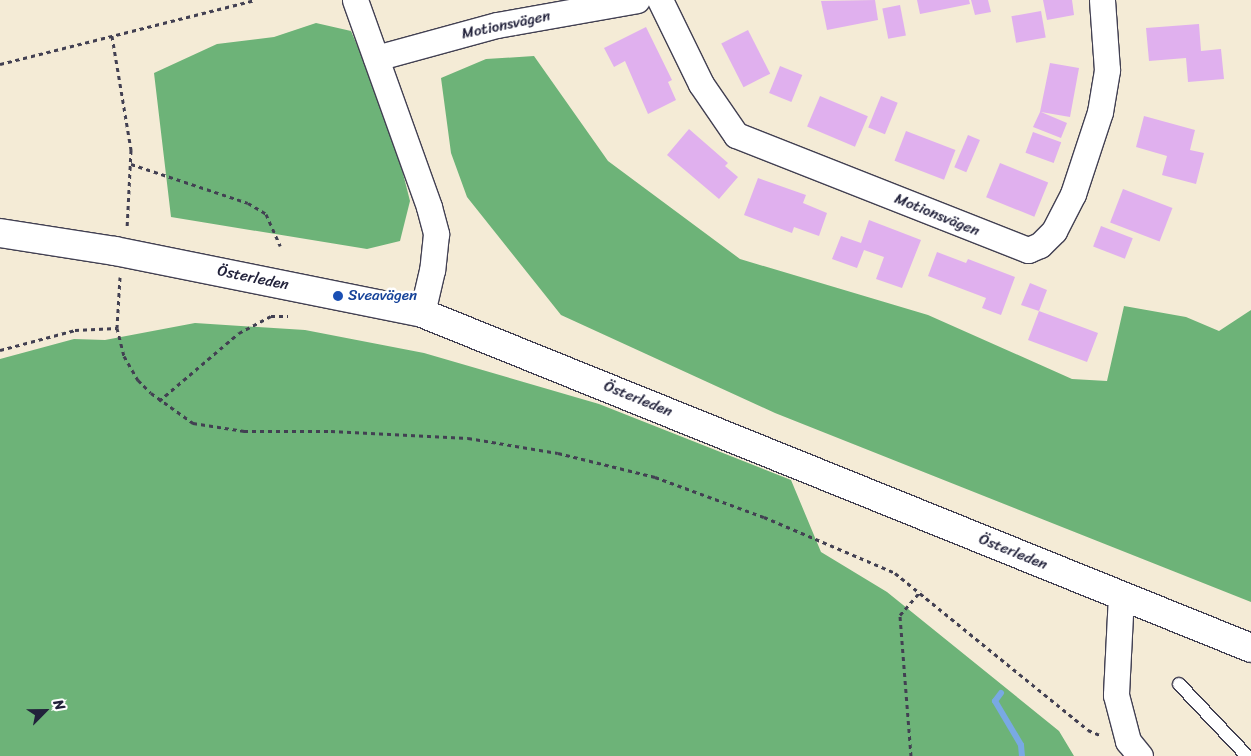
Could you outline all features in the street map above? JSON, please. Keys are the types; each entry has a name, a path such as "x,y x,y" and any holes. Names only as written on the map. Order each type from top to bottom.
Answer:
{"main road":[{"name":"Österleden","path":"0,233 115,251 422,313 1251,648"}],"street":[{"path":"355,0 429,207 436,234 432,270 422,313"},
{"name":"Motionsvägen","path":"376,58 497,25 637,0"},
{"name":"Motionsvägen","path":"660,0 701,84 718,113 736,135 1028,250 1040,245 1054,231 1073,194 1100,112 1107,70 1102,0"},
{"path":"1120,595 1116,695 1134,748"}],"lane":[{"path":"1178,684 1247,756"}],"path":[{"path":"0,64 255,0"},
{"path":"112,36 124,102 131,164 127,230"},
{"path":"131,164 248,203 266,214 280,246"},
{"path":"120,276 117,328 130,367 159,400 184,418 213,428 448,437 522,446 600,462 654,477 843,548 895,573 921,591 1088,730 1134,748"},
{"path":"159,400 239,333 271,316 288,316"},
{"path":"0,350 75,330 117,328"},
{"path":"911,756 900,615 921,591"}],"green space":[{"path":"316,23 351,31 390,122 410,201 400,241 367,249 171,217 154,73 217,44 274,37"},
{"path":"534,56 608,161 740,259 928,315 1072,379 1107,381 1124,306 1186,317 1219,331 1251,310 1251,602 775,413 561,315 467,197 451,153 441,78 486,59"},
{"path":"195,323 305,330 424,353 599,404 791,480 821,552 887,592 1059,731 1074,756 0,756 0,359 74,339 105,340"}],"building":[{"path":"875,0 878,20 827,30 821,1"},
{"path":"917,0 969,0 970,4 920,14"},
{"path":"971,0 988,0 991,12 975,15"},
{"path":"1043,0 1072,0 1074,15 1047,20"},
{"path":"900,5 906,35 888,39 882,8"},
{"path":"1041,11 1046,38 1016,43 1011,16"},
{"path":"1199,24 1201,51 1221,49 1224,79 1188,82 1186,58 1149,61 1146,28"},
{"path":"646,27 672,80 668,82 676,100 648,114 625,61 614,67 604,48"},
{"path":"748,30 770,74 744,87 721,44"},
{"path":"1050,63 1079,68 1070,117 1041,112 1067,123 1061,138 1033,127 1040,112"},
{"path":"780,66 802,75 791,102 769,93"},
{"path":"820,96 868,116 855,147 807,126"},
{"path":"881,96 898,103 885,134 868,128"},
{"path":"1144,116 1195,130 1190,150 1204,153 1196,184 1162,175 1167,156 1136,147"},
{"path":"689,129 728,163 725,166 738,177 719,199 667,155"},
{"path":"906,131 955,150 944,180 895,161"},
{"path":"1033,132 1061,142 1054,163 1025,153"},
{"path":"968,135 980,140 966,172 954,167"},
{"path":"1000,163 1048,182 1034,217 986,197"},
{"path":"758,178 806,195 803,203 827,213 819,236 794,227 792,233 744,215"},
{"path":"1123,189 1172,208 1160,242 1110,223"},
{"path":"869,220 921,240 902,288 876,279 884,257 864,250 857,268 832,259 841,236 861,243"},
{"path":"1101,226 1133,238 1125,259 1093,247"},
{"path":"937,252 966,263 968,259 1015,277 1001,315 982,308 986,298 928,276"},
{"path":"1030,283 1047,290 1039,311 1021,305"},
{"path":"1039,311 1098,333 1087,362 1028,340"}],"waterway":[{"path":"1001,693 995,701 1021,745 1022,756"}],"place":[{"name":"Sveavägen","path":"338,296"}]}
